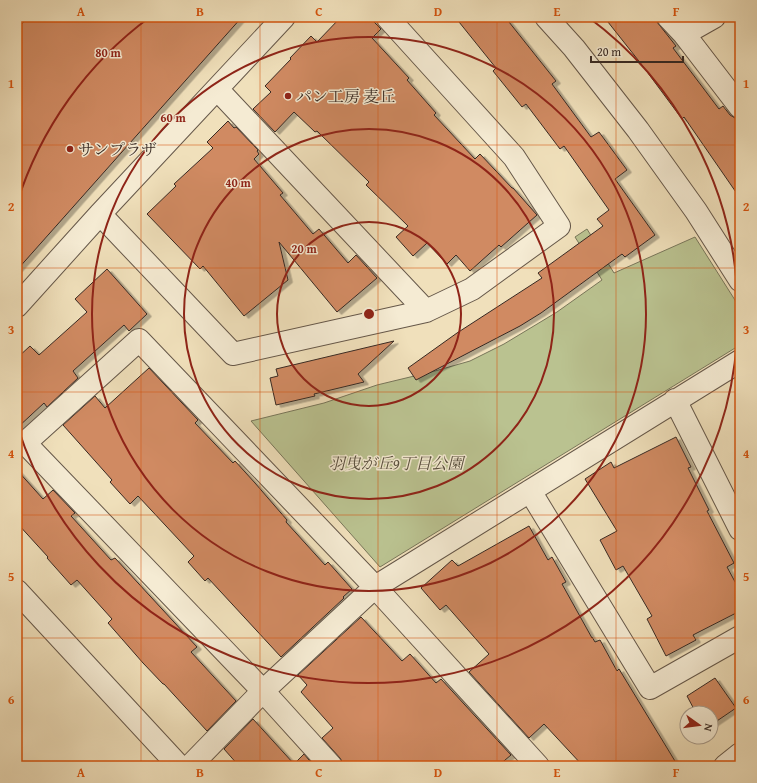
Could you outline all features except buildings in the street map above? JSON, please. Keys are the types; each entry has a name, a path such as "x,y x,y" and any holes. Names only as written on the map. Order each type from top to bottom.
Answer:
{"street":[{"path":"17,306 100,214 284,17"},
{"path":"100,214 233,354 426,311 472,289 559,226 514,157 387,17"},
{"path":"546,17 574,48 638,130 696,211 740,280"},
{"path":"668,17 684,34 740,107"},
{"path":"684,34 714,17"},
{"path":"216,89 426,311"},
{"path":"331,766 263,691 25,443 139,340 375,587 538,766"},
{"path":"190,766 263,691 375,587 740,361"},
{"path":"675,400 740,529"},
{"path":"530,490 650,688 740,637"},
{"path":"17,591 179,766"},
{"path":"725,766 740,754"}],"green space":[{"name":"羽曳が丘9丁目公園","path":"587,229 614,273 695,237 740,308 740,345 380,567 251,421 324,403 377,385 470,361 504,344 557,312 602,280 575,237"}],"place":[{"name":"パン工房 麦丘","path":"288,96"},
{"name":"サンプラザ","path":"70,149"}]}
